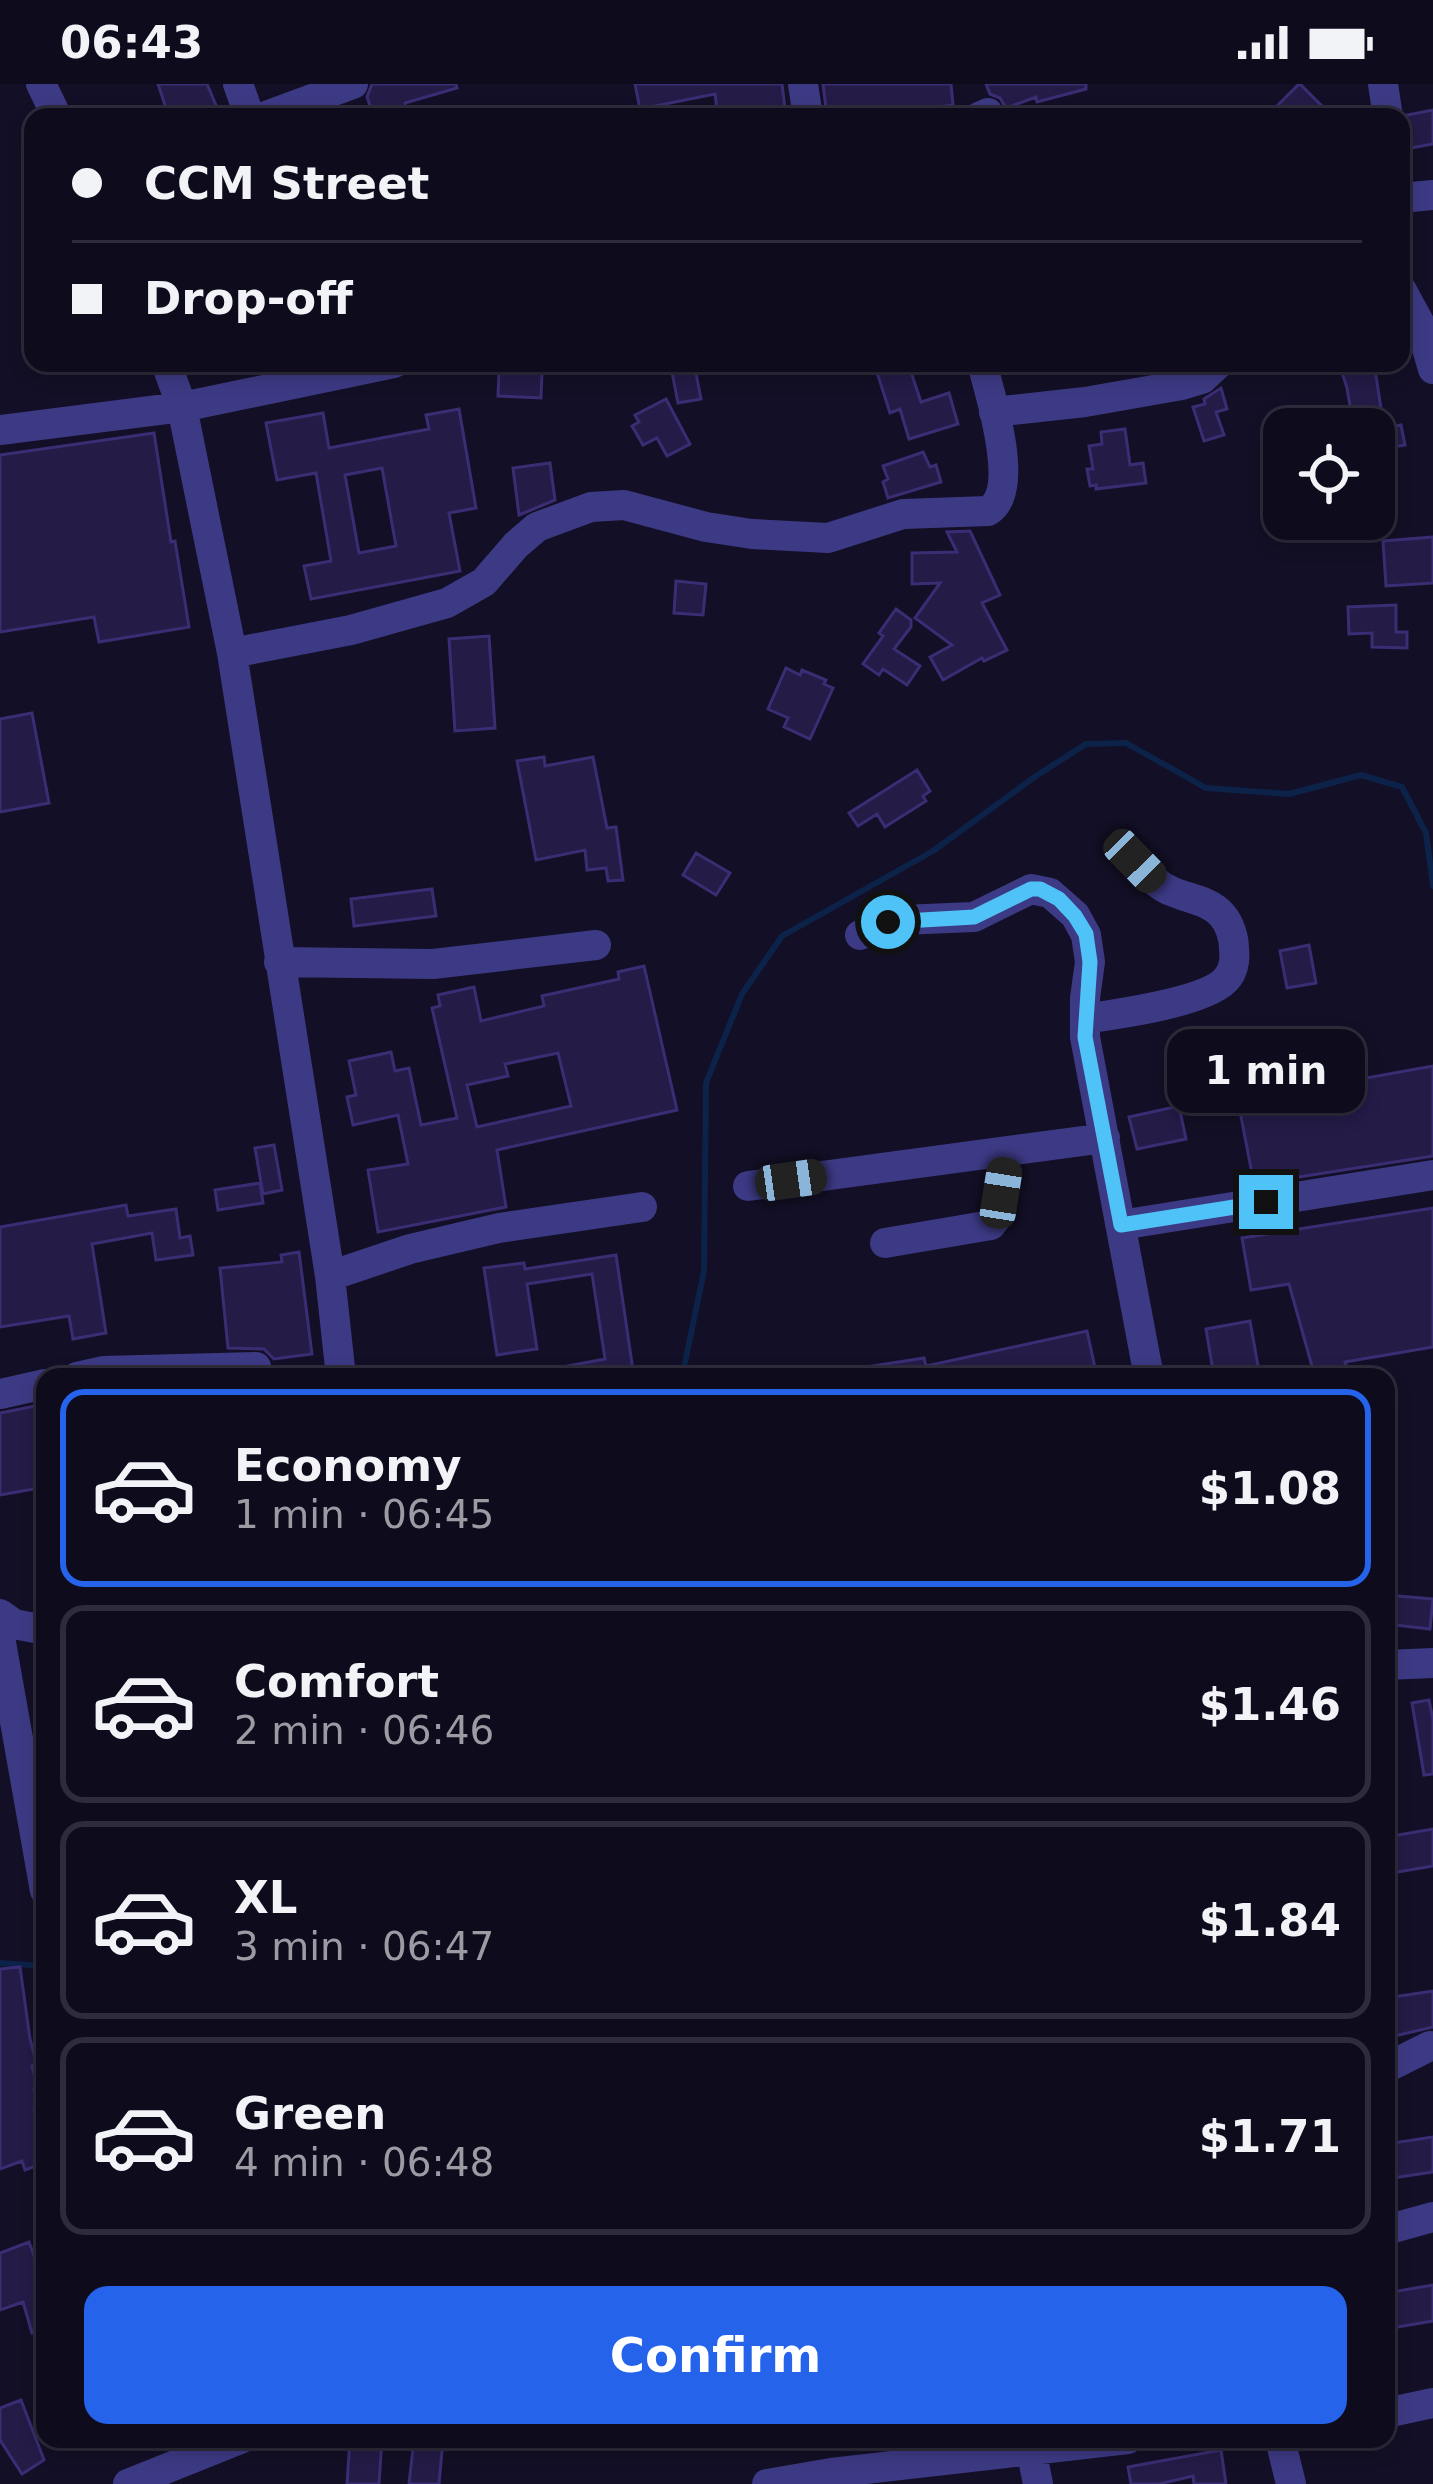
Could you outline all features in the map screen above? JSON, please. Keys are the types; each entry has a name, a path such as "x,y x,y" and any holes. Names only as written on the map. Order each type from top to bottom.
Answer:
{"street":[{"path":"285,108 353,84"},
{"path":"1410,306 1433,369"},
{"path":"169,372 182,407 232,653 330,1276 340,1368"},
{"path":"0,430 182,407 351,372"},
{"path":"232,653 351,630 448,603 495,572 537,527 591,507 624,505 706,527 828,538 903,514 988,511 1001,500 1004,478 984,372"},
{"path":"994,412 1182,385 1209,372"},
{"path":"1085,1019 1215,989 1228,977 1234,960 1234,937 1222,915 1209,904 1157,884 1135,861"},
{"path":"860,935 888,922 974,917 1031,889 1050,893 1075,916 1086,934 1090,962 1085,1037 1147,1368"},
{"path":"279,962 433,964 596,945"},
{"path":"748,1186 1105,1138"},
{"path":"885,1243 991,1226 997,1217 1005,1152"},
{"path":"1121,1225 1433,1175"},
{"path":"330,1276 410,1249 499,1228 642,1207"},
{"path":"218,1368 256,1367"},
{"path":"0,1394 36,1386"},
{"path":"0,1614 14,1624 36,1628"},
{"path":"0,1637 36,1840"},
{"path":"1395,1665 1433,1663"},
{"path":"1395,2064 1430,2046"},
{"path":"1395,2228 1433,2217"},
{"path":"1395,2411 1433,2403"},
{"path":"1395,2413 1433,2422"},
{"path":"128,2484 218,2448"},
{"path":"767,2484 1049,2448"},
{"path":"1282,2448 1291,2484"},
{"path":"1031,2450 1038,2484"}],"building":[{"path":"158,84 207,84 217,108 166,108"},
{"path":"372,84 456,84 457,88 405,103 407,108 371,108 367,97"},
{"path":"635,84 782,84 785,108 717,108 715,94 640,108"},
{"path":"823,84 951,84 953,105 826,108"},
{"path":"986,84 1086,84 1086,89 1037,102 1036,97 1006,108"},
{"path":"1299,84 1324,108 1275,108"},
{"path":"1433,110 1433,144 1410,148 1410,114"},
{"path":"499,372 542,372 541,398 498,396"},
{"path":"672,372 696,372 701,399 678,403"},
{"path":"877,372 911,372 921,402 949,393 958,424 909,439 900,409 890,413"},
{"path":"1342,372 1375,372 1381,408 1350,408"},
{"path":"1221,388 1227,409 1216,412 1224,435 1204,441 1193,407 1205,404 1204,399"},
{"path":"666,399 690,444 667,456 657,438 643,445 632,426 639,422 635,415"},
{"path":"459,409 476,508 449,513 460,571 311,599 304,566 331,561 316,473 277,480 266,423 323,413 329,448 429,429 426,415","holes":["382,468 396,546 359,553 345,475"]},
{"path":"1401,425 1405,445 1395,447 1395,426"},
{"path":"1125,429 1130,465 1143,463 1146,483 1090,486 1089,446 1102,444 1101,432"},
{"path":"154,433 189,627 99,642 94,617 0,632 0,455"},
{"path":"923,452 930,467 936,465 941,482 888,498 883,466"},
{"path":"550,463 555,500 519,515 513,468"},
{"path":"970,531 1000,595 982,603 1007,650 943,680 930,657 952,645 915,618 940,583 912,584 912,553 957,552 947,532"},
{"path":"1433,537 1433,583 1386,586 1383,541"},
{"path":"676,581 706,584 703,615 674,613"},
{"path":"1396,605 1396,632 1407,632 1407,648 1372,647 1372,633 1349,634 1348,607"},
{"path":"896,609 911,620 911,627 894,649 920,666 907,685 883,669 879,675 863,664"},
{"path":"489,636 495,728 455,731 449,639"},
{"path":"786,668 826,680 824,684 833,688 810,739 784,727 788,718 768,709"},
{"path":"32,713 49,803 0,812 0,719"},
{"path":"544,757 545,766 593,757 607,828 616,827 623,880 608,881 606,868 587,870 585,850 536,860 517,761"},
{"path":"917,770 930,791 923,796 926,801 885,827 877,814 858,826 849,813"},
{"path":"696,853 730,873 716,895 683,875"},
{"path":"432,889 436,916 354,926 351,899"},
{"path":"1309,945 1316,983 1287,988 1280,951"},
{"path":"644,966 677,1110 497,1150 506,1207 378,1232 368,1170 408,1164 398,1115 353,1125 347,1097 356,1095 349,1061 391,1052 395,1071 409,1068 421,1125 457,1118 432,1008 440,1006 438,995 474,987 481,1021 544,1006 542,996 619,979 618,972","holes":["558,1053 571,1106 477,1127 467,1085 508,1076 505,1064"]},
{"path":"1433,1066 1433,1156 1254,1184 1238,1101"},
{"path":"1179,1106 1186,1139 1137,1149 1129,1117"},
{"path":"274,1145 282,1190 263,1194 255,1148"},
{"path":"260,1183 263,1203 218,1210 215,1190"},
{"path":"126,1205 128,1216 176,1209 180,1238 190,1236 193,1255 156,1260 152,1233 92,1244 106,1333 73,1339 69,1316 0,1327 0,1227"},
{"path":"1433,1208 1433,1347 1345,1362 1347,1368 1312,1368 1289,1284 1251,1290 1242,1238"},
{"path":"299,1252 312,1354 274,1359 264,1349 228,1348 220,1268 282,1262 281,1255"},
{"path":"616,1255 633,1368 557,1368 605,1359 592,1274 527,1284 537,1349 497,1355 484,1268 524,1263 525,1269"},
{"path":"1250,1321 1258,1368 1212,1368 1206,1329"},
{"path":"1087,1331 1095,1368 860,1368 924,1358 926,1366"},
{"path":"36,1406 36,1489 0,1495 0,1413"},
{"path":"1395,1596 1433,1599 1430,1629 1395,1625"},
{"path":"1429,1700 1433,1774 1424,1775 1412,1703"},
{"path":"1433,1829 1433,1866 1395,1872 1395,1835"},
{"path":"20,1967 36,2061 32,2066 36,2166 25,2170 22,2161 0,2169 0,1969"},
{"path":"1433,1991 1433,2027 1395,2036 1395,1997"},
{"path":"1433,2137 1433,2172 1395,2178 1395,2143"},
{"path":"29,2242 36,2261 36,2332 32,2333 23,2302 0,2310 0,2253"},
{"path":"1433,2285 1433,2321 1395,2327 1395,2291"},
{"path":"21,2400 44,2460 22,2474 0,2440 0,2408"},
{"path":"349,2448 381,2448 379,2484 347,2484"},
{"path":"413,2448 442,2448 439,2484 409,2484"},
{"path":"1221,2450 1226,2484 1194,2484 1193,2476 1131,2484 1128,2467"}],"waterway":[{"path":"684,1368 704,1271 706,1083 742,994 782,936 933,851 1086,744 1126,743 1206,788 1289,794 1361,775 1402,787 1426,833 1433,886"},
{"path":"0,1963 36,1965"}],"route":[{"path":"888,922 974,917 1031,889 1059,899 1086,934 1090,962 1085,1037 1121,1225 1266,1202"}]}
